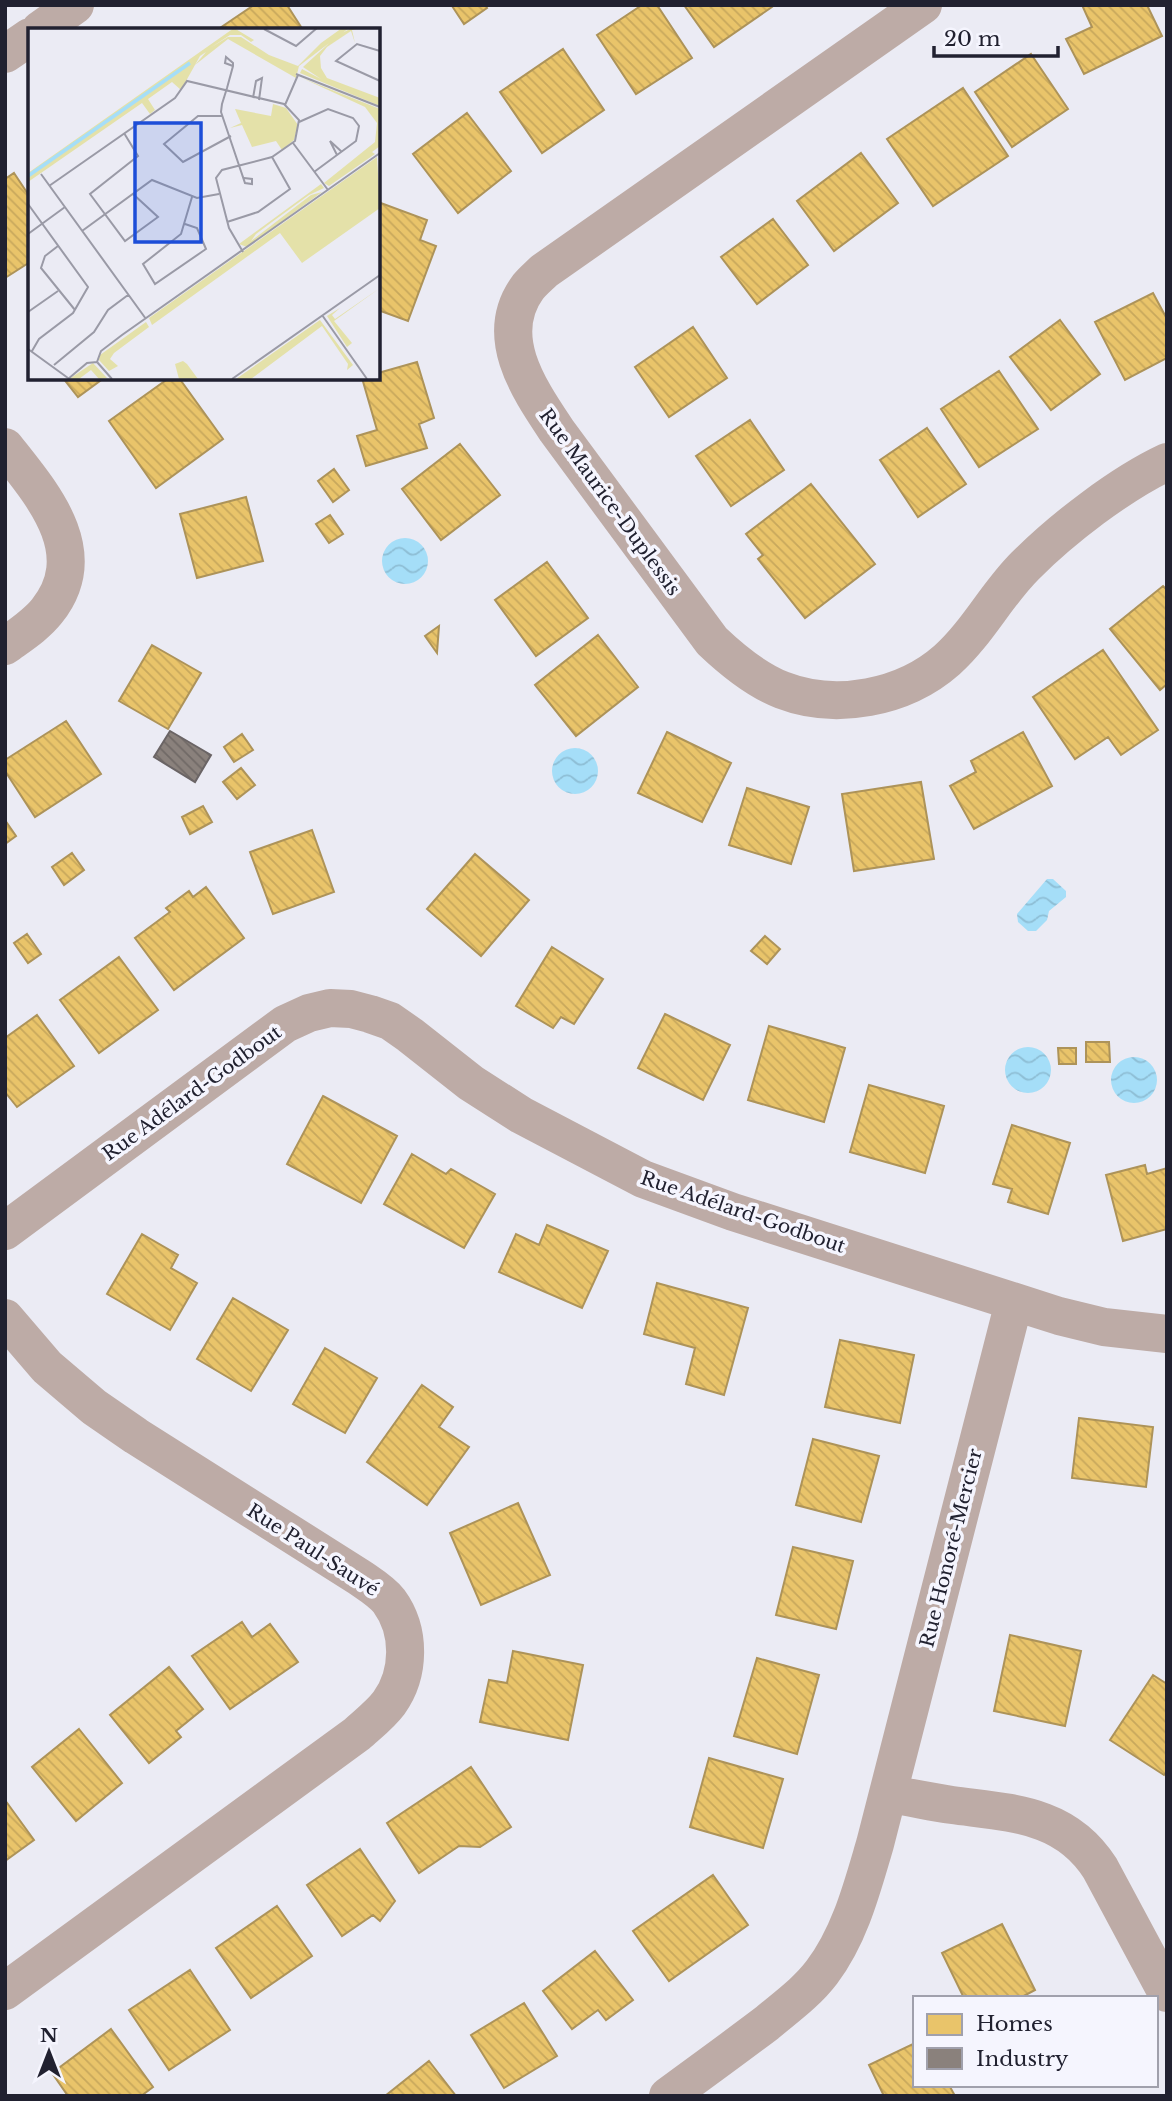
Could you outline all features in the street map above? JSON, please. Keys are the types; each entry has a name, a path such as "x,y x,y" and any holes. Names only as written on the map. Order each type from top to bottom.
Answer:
{"street":[{"path":"43,28 75,5"},
{"name":"Rue Maurice-Duplessis","path":"923,5 544,271 528,287 517,307 513,327 521,370 533,395 712,641 732,659 782,690 830,699 878,695 902,688 926,676 971,636 1024,567 1054,539 1117,492 1167,462"},
{"path":"5,54 28,38"},
{"path":"5,447 52,513 66,547 67,564 58,593 46,612 5,646"},
{"name":"Rue Adélard-Godbout","path":"5,1231 285,1024 309,1013 330,1008 351,1009 390,1021 471,1083 521,1115 643,1179 733,1212 1014,1302 1104,1327 1167,1334"},
{"name":"Rue Honoré-Mercier","path":"668,2096 803,1993 822,1972 847,1928 857,1905 888,1794 1014,1302"},
{"name":"Rue Paul-Sauvé","path":"5,1318 47,1367 94,1407 376,1589 388,1600 396,1613 405,1644 406,1659 396,1691 388,1704 366,1726 5,1991"},
{"path":"888,1794 1011,1813 1064,1830 1080,1842 1096,1860 1167,1993"}],"water":[{"path":"405,538 421,545 428,561 421,577 405,584 389,577 382,561 389,545"},
{"path":"575,748 591,755 598,771 591,787 575,794 559,787 552,771 559,755"},
{"path":"1047,879 1053,879 1066,891 1066,897 1049,911 1047,920 1036,931 1028,931 1018,922 1017,914"},
{"path":"1028,1047 1044,1054 1051,1070 1044,1086 1028,1093 1012,1086 1005,1070 1012,1054"},
{"path":"1134,1057 1150,1064 1157,1080 1150,1096 1134,1103 1118,1096 1111,1080 1118,1064"}],"building: Homes":[{"path":"254,5 287,5 302,28 220,28"},
{"path":"485,5 487,8 464,24 452,6"},
{"path":"642,5 657,5 692,58 636,94 597,35"},
{"path":"684,5 771,5 772,7 714,47"},
{"path":"1082,5 1147,5 1162,36 1084,74 1066,39 1092,27"},
{"path":"563,49 604,110 542,153 500,92"},
{"path":"1031,54 1068,109 1012,147 975,92"},
{"path":"963,88 1008,156 933,206 887,139"},
{"path":"467,113 511,171 458,213 413,154"},
{"path":"861,153 898,203 834,251 797,201"},
{"path":"14,173 28,194 28,263 5,278 5,179"},
{"path":"380,203 427,220 420,240 436,246 408,321 380,311"},
{"path":"773,219 808,265 757,304 721,257"},
{"path":"1153,293 1167,319 1167,358 1125,380 1095,322"},
{"path":"1060,320 1100,374 1051,410 1010,357"},
{"path":"693,327 727,378 669,417 635,367"},
{"path":"417,362 434,418 419,424 427,448 366,466 357,436 377,430 363,380 380,380 380,372"},
{"path":"999,371 1038,429 979,467 941,409"},
{"path":"65,380 101,380 78,397"},
{"path":"166,380 180,380 223,439 156,488 109,421"},
{"path":"750,420 784,470 731,506 696,456"},
{"path":"927,428 966,484 918,517 880,460"},
{"path":"460,444 500,495 441,540 402,489"},
{"path":"334,469 349,490 333,502 318,481"},
{"path":"811,484 875,564 805,618 758,559 763,555 746,534"},
{"path":"246,497 263,561 197,578 180,514"},
{"path":"330,515 343,534 329,543 316,524"},
{"path":"547,562 588,618 536,656 495,600"},
{"path":"1163,586 1167,590 1167,684 1160,690 1110,629"},
{"path":"439,626 437,653 425,636"},
{"path":"598,635 638,687 576,736 535,685"},
{"path":"152,645 201,673 168,729 119,701"},
{"path":"1103,650 1158,730 1121,755 1108,737 1075,759 1033,697"},
{"path":"66,721 101,774 35,817 5,771 5,760"},
{"path":"667,732 731,763 702,822 638,793"},
{"path":"1023,732 1052,786 974,829 950,786 976,772 971,761"},
{"path":"242,734 253,750 234,762 224,747"},
{"path":"241,768 255,785 237,799 223,782"},
{"path":"921,782 934,859 854,871 842,794"},
{"path":"747,788 809,807 791,864 729,845"},
{"path":"203,806 212,822 190,834 182,817"},
{"path":"5,820 16,836 5,844"},
{"path":"312,830 334,892 273,914 250,852"},
{"path":"72,853 84,870 64,885 52,867"},
{"path":"475,854 529,900 481,956 427,909"},
{"path":"206,887 244,938 174,990 135,938 170,912 166,908 189,891 193,897"},
{"path":"27,934 41,954 28,963 14,943"},
{"path":"765,936 780,949 767,964 751,951"},
{"path":"552,947 603,979 574,1024 561,1017 553,1028 516,1006"},
{"path":"119,957 158,1010 99,1053 60,1000"},
{"path":"665,1014 730,1045 703,1100 638,1068"},
{"path":"37,1015 74,1066 17,1107 5,1092 5,1038"},
{"path":"769,1026 845,1048 824,1122 748,1100"},
{"path":"1086,1042 1109,1042 1110,1062 1086,1062"},
{"path":"1058,1048 1076,1048 1076,1064 1059,1064"},
{"path":"869,1085 944,1106 925,1173 850,1152"},
{"path":"323,1096 397,1136 361,1203 287,1164"},
{"path":"1012,1125 1070,1143 1048,1214 1008,1202 1012,1189 993,1184"},
{"path":"412,1154 446,1174 451,1169 495,1194 464,1248 384,1204"},
{"path":"1145,1165 1147,1174 1167,1168 1167,1229 1123,1241 1106,1175"},
{"path":"547,1225 608,1251 582,1308 499,1272 516,1234 539,1245"},
{"path":"142,1234 178,1255 171,1268 197,1283 170,1330 107,1294"},
{"path":"657,1283 748,1308 724,1395 686,1384 695,1348 644,1334"},
{"path":"233,1298 288,1330 251,1391 197,1359"},
{"path":"840,1340 914,1355 900,1423 825,1407"},
{"path":"325,1348 377,1378 345,1433 293,1404"},
{"path":"422,1385 453,1407 439,1427 469,1447 427,1505 367,1462"},
{"path":"1079,1418 1153,1427 1146,1487 1072,1478"},
{"path":"813,1439 879,1456 861,1522 796,1505"},
{"path":"518,1503 550,1575 481,1605 450,1533"},
{"path":"793,1547 853,1561 836,1629 776,1615"},
{"path":"242,1622 252,1637 270,1624 298,1662 230,1709 192,1656"},
{"path":"1010,1635 1081,1651 1065,1726 994,1711"},
{"path":"513,1651 583,1665 568,1740 480,1722 489,1680 507,1683"},
{"path":"757,1658 819,1675 797,1754 734,1736"},
{"path":"169,1667 203,1709 176,1731 181,1737 149,1763 110,1715"},
{"path":"1153,1675 1167,1684 1167,1771 1164,1775 1110,1740"},
{"path":"79,1729 122,1783 76,1821 32,1767"},
{"path":"709,1758 783,1779 763,1848 690,1827"},
{"path":"471,1767 511,1827 480,1847 459,1846 419,1873 387,1823"},
{"path":"5,1800 34,1840 5,1861"},
{"path":"360,1849 395,1901 380,1921 373,1915 342,1936 307,1885"},
{"path":"713,1875 748,1925 669,1981 633,1931"},
{"path":"277,1906 312,1956 251,1998 216,1948"},
{"path":"1002,1924 1035,1990 1024,1996 963,1996 942,1953"},
{"path":"595,1951 633,2000 606,2020 598,2010 572,2029 543,1991"},
{"path":"190,1970 230,2030 169,2070 129,2010"},
{"path":"524,2003 557,2056 504,2088 471,2035"},
{"path":"111,2029 153,2087 141,2096 68,2096 52,2073"},
{"path":"913,2044 913,2087 950,2087 955,2096 884,2096 869,2065"},
{"path":"429,2061 456,2096 385,2096"}],"building: Industry":[{"path":"170,731 211,755 195,782 154,757"}]}
